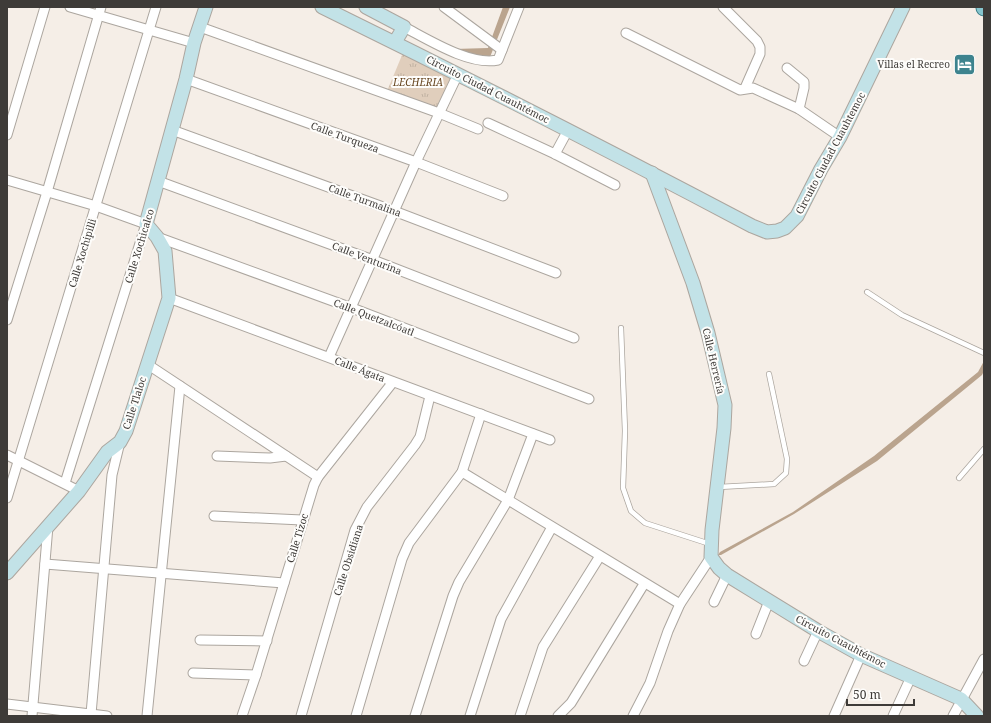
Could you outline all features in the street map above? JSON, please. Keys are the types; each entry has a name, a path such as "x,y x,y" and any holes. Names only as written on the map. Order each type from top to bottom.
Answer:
{"main road":[{"name":"Calle Xochicalco","path":"146,224 186,79 194,43 206,7"},
{"name":"Circuito Ciudad Cuauhtémoc","path":"322,7 395,42 652,173"},
{"path":"366,7 404,27 395,42"},
{"name":"Circuito Ciudad Cuauhtemoc","path":"652,173 752,226 767,232 785,228 797,216 821,169 840,137 903,7"},
{"name":"Calle Herrería","path":"652,173 693,283 708,333 724,405 724,428 712,550"},
{"name":"Calle Tlaloc","path":"7,573 79,491 107,452 120,442 126,431 168,298 165,251 157,237 146,224"},
{"name":"Circuito Cuauhtémoc","path":"712,550 719,568 727,575 818,631 861,654 961,699 977,716"}],"street":[{"path":"7,135 45,7"},
{"path":"70,7 100,11 150,30 194,43"},
{"name":"Calle Xochipilli","path":"7,498 156,7"},
{"path":"444,7 496,46"},
{"path":"404,27 458,54 490,61 498,60 496,46 519,7"},
{"path":"723,7 760,47 760,54 746,88"},
{"path":"7,320 47,192 100,11"},
{"path":"200,27 439,113 478,129"},
{"path":"626,33 740,90 753,88 800,109 840,137"},
{"path":"787,68 804,82 800,109"},
{"path":"329,357 416,162 458,74"},
{"name":"Calle Turqueza","path":"186,79 416,162 504,196"},
{"path":"488,123 555,154 615,185"},
{"name":"Calle Turmalina","path":"172,130 394,211 556,273"},
{"path":"555,154 568,130"},
{"path":"7,180 96,206 146,224"},
{"name":"Calle Venturina","path":"158,181 373,260 574,338"},
{"name":"Calle Xochicalco","path":"65,483 146,224"},
{"name":"Calle Quetzalcóatl","path":"157,237 352,308 589,399"},
{"name":"Calle Ágata","path":"168,298 550,440"},
{"path":"147,364 318,477"},
{"name":"Calle Tizoc","path":"242,716 267,641 302,520 314,485 318,477 393,382"},
{"path":"147,716 180,386"},
{"name":"Calle Obsidiana","path":"301,716 355,530 367,507 420,437 430,396"},
{"path":"356,716 402,559 409,543 462,472 481,414"},
{"path":"415,716 452,596 508,500 533,434"},
{"path":"91,715 112,476 120,442"},
{"path":"7,455 79,491"},
{"path":"217,456 270,458 286,456"},
{"path":"96,467 112,476"},
{"path":"462,472 644,584 680,604"},
{"path":"214,516 302,520"},
{"path":"32,712 48,526"},
{"path":"470,716 501,619 552,527"},
{"path":"633,716 650,683 668,630 680,604 712,550"},
{"path":"523,715 543,647 600,556"},
{"path":"45,564 284,583"},
{"path":"714,602 727,575"},
{"path":"558,716 571,703 644,584"},
{"path":"756,634 769,601"},
{"path":"804,660 818,631"},
{"path":"200,640 267,641"},
{"path":"834,716 861,654"},
{"path":"953,716 984,659"},
{"path":"193,673 256,675"},
{"path":"893,716 911,677"},
{"path":"7,704 32,712 107,716"}],"lane":[{"path":"867,292 902,315 984,353"},
{"path":"621,328 625,431 624,488 631,511 645,523 712,550"},
{"path":"717,488 774,484 786,473 787,459 769,374"},
{"path":"958,478 984,449"}],"green space":[{"name":"LECHERIA","path":"405,48 456,75 438,115 385,96"}],"shaded area":[{"path":"503,7 510,7 490,57 458,54 454,49 488,48"},
{"path":"984,361 984,371 982,375 877,461 794,514 721,555 718,555 720,552 793,512 874,456 978,372"}],"place":[{"name":"Villas el Recreo","path":"965,64"}]}
